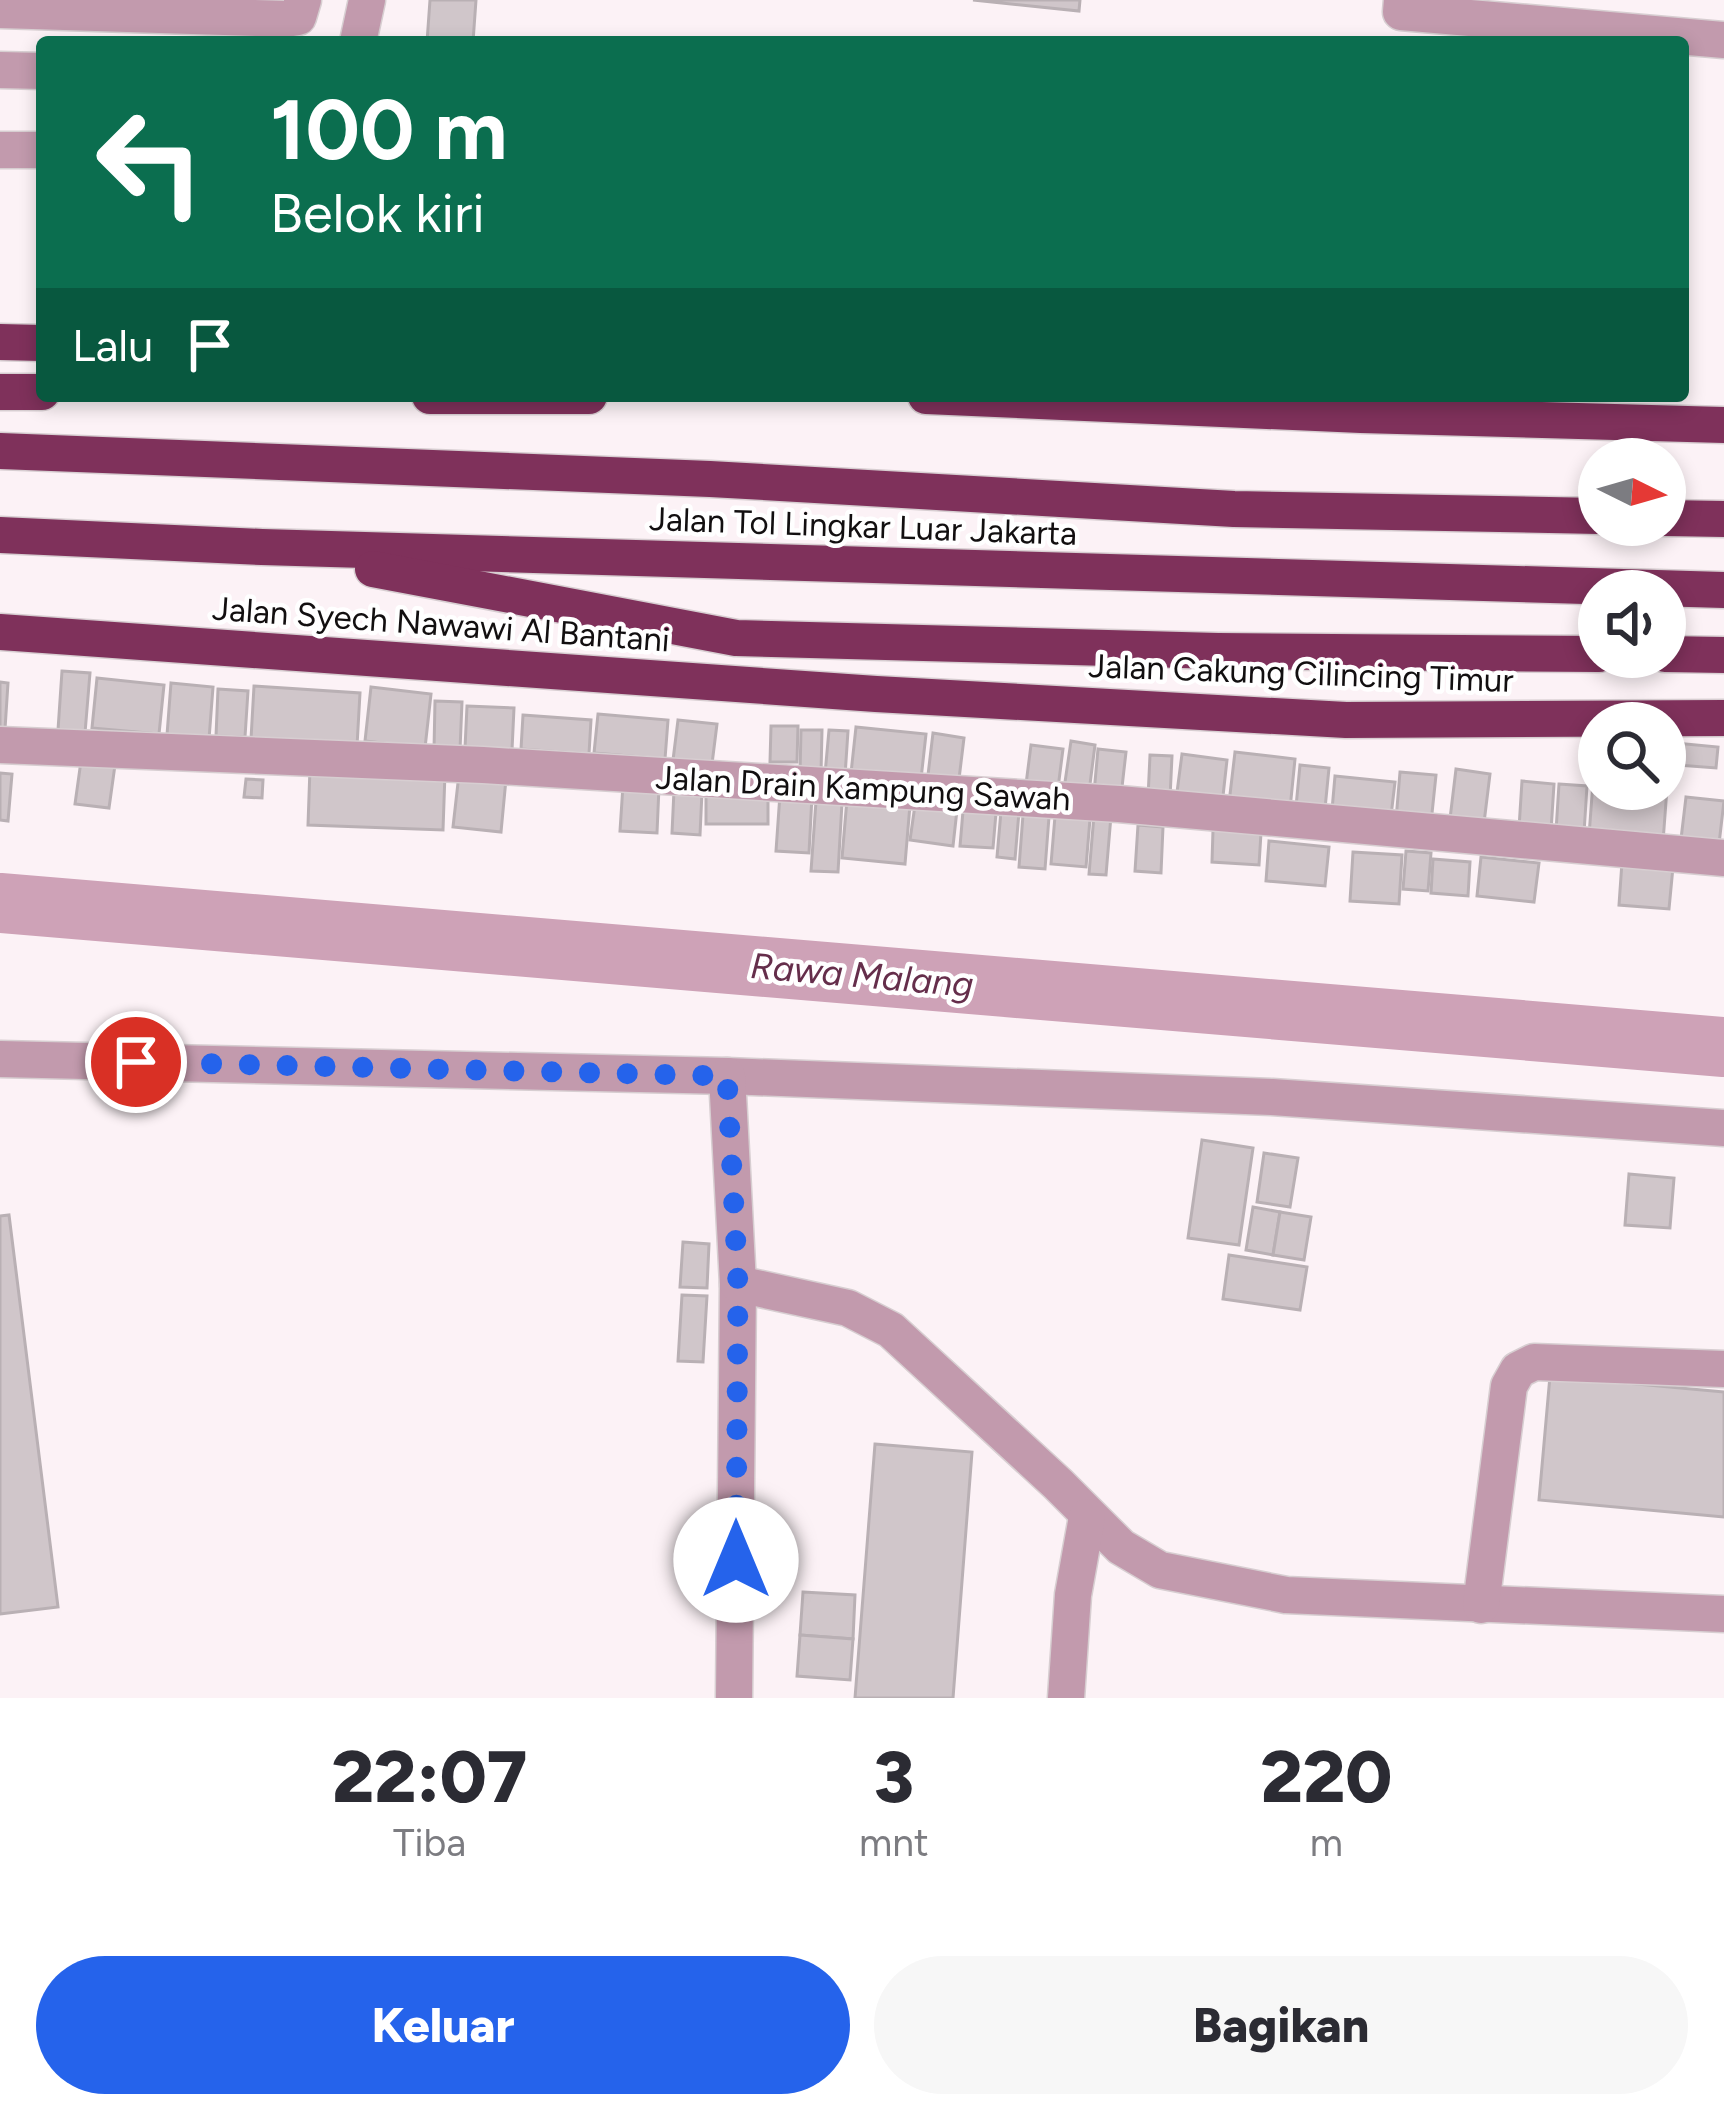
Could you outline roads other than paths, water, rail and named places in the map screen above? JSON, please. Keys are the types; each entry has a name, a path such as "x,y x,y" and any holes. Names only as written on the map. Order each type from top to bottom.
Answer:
{"highway":[{"path":"0,342 36,343"},
{"path":"0,392 36,392"},
{"path":"1063,402 1724,425"},
{"name":"Jalan Tol Lingkar Luar Jakarta","path":"0,451 710,479 1234,509 1578,516"},
{"path":"1686,518 1724,519"},
{"name":"Jalan Tol Lingkar Luar Jakarta","path":"0,535 262,548 1724,590"},
{"path":"262,548 736,638 1218,651 1578,654"},
{"name":"Jalan Syech Nawawi Al Bantani","path":"0,632 876,694"},
{"path":"1686,654 1724,655"},
{"name":"Jalan Cakung Cilincing Timur","path":"876,694 1346,720 1724,718"}],"street":[{"path":"0,10 286,19 298,17 303,0"},
{"path":"359,36 367,0"},
{"path":"1400,18 1665,36"},
{"path":"1689,38 1724,40"},
{"path":"0,70 36,71"},
{"path":"0,150 36,150"},
{"name":"Jalan Drain Kampung Sawah","path":"0,746 483,765 1119,804 1724,858"},
{"path":"0,1059 727,1076 1272,1097 1724,1128"},
{"path":"727,1076 738,1284 734,1698"},
{"path":"738,1284 848,1309 891,1330 1058,1484 1087,1517 1121,1547 1160,1570 1286,1595 1724,1614"},
{"path":"1481,1605 1508,1386 1518,1370 1534,1362 1724,1369"},
{"path":"1066,1698 1072,1595 1087,1517"}],"waterway":[{"name":"Rawa Malang","path":"0,903 1724,1047"}]}
